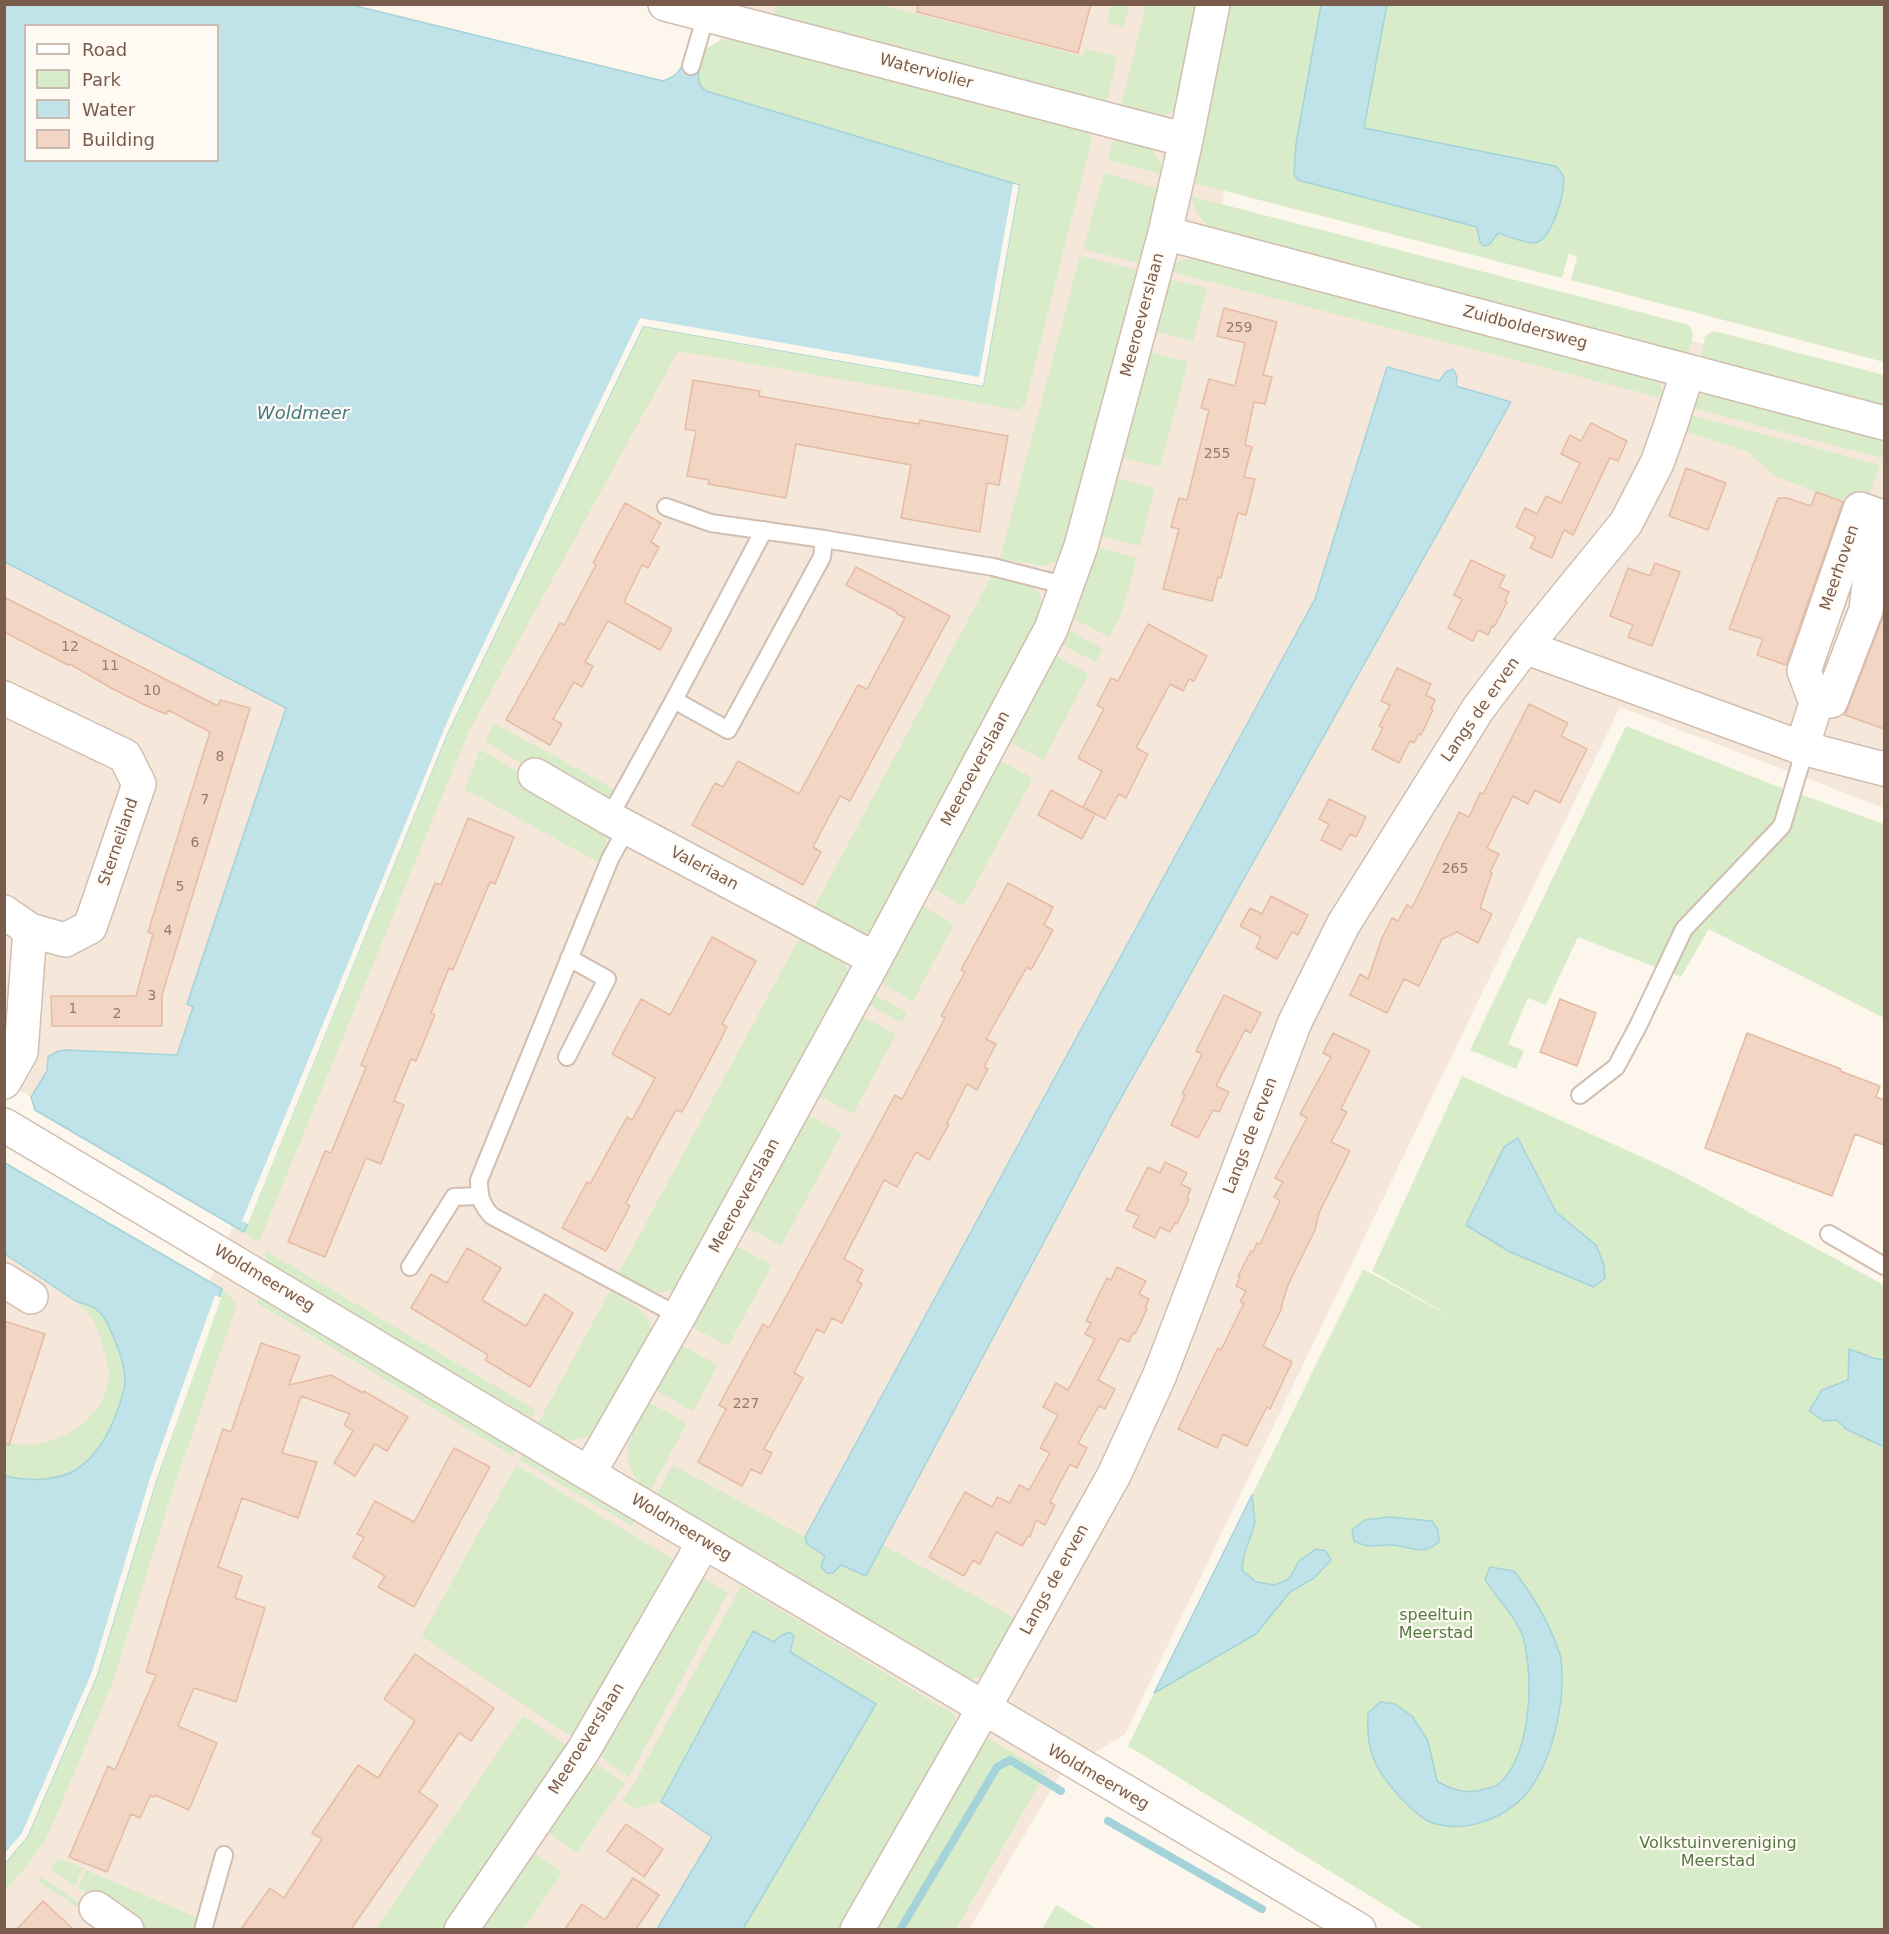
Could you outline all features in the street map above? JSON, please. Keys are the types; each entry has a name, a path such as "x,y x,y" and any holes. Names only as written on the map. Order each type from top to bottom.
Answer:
{"street":[{"name":"Waterviolier","path":"665,4 1186,140"},
{"name":"Meeroeverslaan","path":"589,1473 679,1316 875,959 1051,628 1081,546 1165,233 1213,4"},
{"name":"Zuidboldersweg","path":"1165,233 1884,423"},
{"name":"Langs de erven","path":"857,1929 1114,1475 1160,1377 1295,1022 1343,925 1478,709 1525,647 1626,523 1657,463 1688,371"},
{"name":"Meerhoven","path":"1860,509 1877,515 1866,610 1831,701 1816,703 1804,671 1860,509"},
{"path":"1525,647 1802,748 1884,769"},
{"name":"Sterneiland","path":"4,698 125,756 139,784 90,927 64,940 17,921 21,1052 4,1082"},
{"path":"1802,748 1816,703"},
{"name":"Valeriaan","path":"535,775 618,823 875,959"},
{"name":"Woldmeerweg","path":"4,1125 982,1709 1359,1929"},
{"name":"Meeroeverslaan","path":"461,1929 583,1751 704,1542"},
{"path":"96,1908 127,1929"}],"lane":[{"path":"691,66 706,15"},
{"path":"666,507 711,523 993,567 1067,586"},
{"path":"679,1316 492,1216 484,1208 479,1196 479,1180 610,859 618,823 674,700 764,530"},
{"path":"674,700 728,730 822,557 824,539"},
{"path":"1580,1095 1616,1067 1684,929 1782,826 1800,766 1802,748"},
{"path":"567,1057 606,979 569,958"},
{"path":"410,1267 454,1197 479,1196"},
{"path":"1829,1234 1884,1266"},
{"path":"203,1929 224,1855"}],"shaded area":[{"path":"726,5 1254,5 1221,212 1884,393 1884,808 1620,707 1125,1734 1061,1773 969,1929 5,1929 4,1216 190,1330 441,718 707,97"},
{"path":"4,562 286,707 188,1003 193,1006 177,1055 67,1050 48,1057 47,1071 31,1097 5,1082"}],"green space":[{"path":"776,5 881,5 1082,56 1085,49 1117,56 1107,104 773,17"},
{"path":"1111,5 1129,5 1124,27 1107,22"},
{"path":"1146,5 1202,5 1182,104 1167,115 1152,118 1120,111"},
{"path":"1228,5 1321,5 1296,144 1298,180 1478,227 1480,241 1489,245 1498,233 1533,243 1540,241 1549,231 1555,166 1364,128 1387,5 1884,5 1884,362 1571,280 1577,257 1569,253 1562,278 1194,183 1192,174 1201,150"},
{"path":"733,34 1086,124 1092,138 1025,404 1018,410 678,351 469,731 259,1242 244,1232 447,734 643,326 983,385 1019,185 706,91 701,88 698,80 699,68 707,48"},
{"path":"1115,132 1145,143 1154,152 1163,168 1162,174 1108,160"},
{"path":"1104,173 1160,189 1144,264 1083,249"},
{"path":"1190,196 1686,324 1693,333 1691,346 1688,354 1216,232 1200,217"},
{"path":"1080,256 1141,271 1070,547 1058,561 1044,566 1000,558"},
{"path":"1186,259 1207,260 1658,380 1666,399 1168,271 1174,264"},
{"path":"1165,278 1207,288 1193,341 1151,330"},
{"path":"1714,331 1884,375 1884,405 1701,358 1705,336"},
{"path":"1146,351 1188,362 1160,467 1118,456"},
{"path":"1710,391 1884,435 1882,458 1688,407 1692,398"},
{"path":"1686,414 1880,465 1866,501 1851,504 1776,477 1748,452 1687,432 1680,449"},
{"path":"1112,477 1155,488 1140,546 1098,535"},
{"path":"1095,547 1137,558 1122,612 1109,637 1071,617 1080,600"},
{"path":"991,577 1032,587 1038,592 1045,609 875,927 859,935 811,913"},
{"path":"1064,628 1103,649 1095,662 1057,642"},
{"path":"1051,653 1089,674 1043,760 1005,739"},
{"path":"494,723 614,789 608,799 538,773 485,742"},
{"path":"1626,726 1771,784 1884,824 1884,1018 1709,929 1681,977 1578,937 1546,1005 1528,998 1508,1044 1524,1051 1516,1069 1470,1050"},
{"path":"480,750 534,780 528,791 605,832 606,844 598,862 465,789"},
{"path":"995,758 1033,778 964,906 926,885"},
{"path":"917,903 954,924 913,1001 875,980"},
{"path":"802,933 844,960 848,973 845,984 684,1284 674,1289 657,1292 643,1289 618,1275"},
{"path":"869,992 907,1012 902,1023 864,1002"},
{"path":"858,1014 896,1034 853,1114 815,1094"},
{"path":"1462,1076 1675,1172 1884,1285 1884,1360 1850,1349 1848,1380 1822,1390 1837,1419 1846,1429 1884,1447 1884,1929 1423,1929 1128,1746 1154,1693 1163,1688 1253,1504 1252,1495 1363,1269 1457,1320 1372,1271","holes":["1518,1139 1556,1212 1504,1147"]},
{"path":"805,1113 842,1133 781,1246 743,1225"},
{"path":"733,1245 772,1265 728,1346 690,1326"},
{"path":"266,1251 536,1410 529,1421 266,1266"},
{"path":"222,1289 237,1304 172,1493 112,1684 46,1839 5,1890 5,1863 27,1837 97,1675 156,1481"},
{"path":"262,1289 519,1444 513,1456 257,1303"},
{"path":"610,1291 634,1304 644,1314 653,1339 598,1432 572,1440 553,1436 536,1427"},
{"path":"77,1302 95,1308 103,1316 121,1358 125,1385 114,1420 99,1447 77,1469 60,1476 41,1479 5,1476 4,1441 20,1445 55,1440 71,1432 85,1421 97,1408 105,1393 109,1372 103,1345 93,1320"},
{"path":"679,1344 718,1365 693,1411 655,1390"},
{"path":"648,1402 687,1423 649,1493 631,1470 628,1459 630,1438"},
{"path":"526,1447 638,1513 632,1526 520,1460"},
{"path":"516,1465 671,1558 673,1568 576,1740 422,1636"},
{"path":"673,1465 805,1537 815,1550 841,1565 866,1576 883,1545 1020,1621 991,1672 973,1679 955,1676 654,1498"},
{"path":"704,1578 728,1593 629,1777 596,1754 697,1583"},
{"path":"741,1586 955,1715 955,1732 846,1929 743,1929 876,1704 790,1652 793,1645 774,1642 753,1631 661,1802 634,1808 622,1801 636,1780"},
{"path":"523,1716 570,1748 446,1929 375,1930"},
{"path":"982,1735 1046,1772 956,1929 870,1930"},
{"path":"592,1761 625,1783 577,1853 545,1830"},
{"path":"531,1850 562,1873 524,1929 476,1930"},
{"path":"59,1858 83,1868 75,1886 50,1869"},
{"path":"86,1870 196,1917 192,1929 144,1929 103,1900 100,1903 78,1888"},
{"path":"42,1877 93,1913 90,1916 38,1881"},
{"path":"1056,1905 1097,1929 1042,1929"}],"water":[{"path":"1387,4 1364,128 1555,166 1563,177 1563,189 1551,227 1540,240 1531,243 1498,233 1489,245 1484,246 1480,242 1477,227 1298,180 1294,174 1296,144 1321,5"},
{"name":"Woldmeer","path":"4,5 352,5 663,81 675,75 683,64 699,68 698,78 706,91 1019,185 983,386 643,326 447,734 244,1232 35,1110 31,1097 47,1071 48,1057 58,1051 177,1055 193,1007 187,1004 286,708 5,562"},
{"path":"1387,367 1439,381 1446,372 1453,369 1457,377 1456,386 1511,402 1111,1116 866,1576 841,1565 833,1573 826,1573 821,1566 825,1556 807,1544 805,1537 1315,599"},
{"path":"1518,1138 1556,1212 1596,1245 1604,1265 1605,1278 1594,1287 1510,1252 1466,1225 1504,1147"},
{"path":"5,1163 222,1289 156,1481 97,1675 27,1837 5,1863 5,1476 22,1479 51,1478 69,1473 85,1463 99,1447 110,1429 125,1383 119,1352 106,1321 99,1312 84,1303 77,1302 5,1254"},
{"path":"1849,1349 1884,1360 1884,1447 1846,1429 1837,1420 1824,1421 1809,1411 1822,1390 1848,1380"},
{"path":"1252,1495 1255,1523 1244,1555 1242,1570 1256,1582 1275,1585 1289,1579 1299,1561 1316,1549 1326,1551 1331,1560 1314,1578 1290,1592 1256,1634 1154,1693"},
{"path":"1389,1517 1432,1521 1438,1530 1439,1542 1427,1549 1416,1550 1392,1545 1370,1546 1354,1541 1352,1530 1365,1520"},
{"path":"1490,1567 1514,1571 1547,1622 1561,1658 1560,1709 1546,1760 1530,1789 1521,1799 1511,1808 1486,1821 1446,1826 1433,1823 1418,1815 1382,1775 1370,1747 1368,1713 1380,1702 1395,1704 1412,1716 1428,1741 1437,1781 1448,1787 1460,1791 1478,1791 1497,1785 1508,1773 1523,1739 1527,1720 1529,1680 1522,1636 1514,1619 1485,1579"},
{"path":"753,1631 774,1642 780,1636 790,1632 794,1637 790,1652 876,1704 743,1929 657,1929 712,1837 661,1802"}],"pier":[{"path":"1013,184 1019,185 983,386 643,326 447,734 248,1224 242,1221 452,710 640,318 979,377"},
{"path":"215,1295 221,1298 156,1481 97,1675 27,1837 5,1863 5,1853 22,1833 92,1672 150,1478"}],"building":[{"path":"918,4 1091,4 1078,53 917,12"},
{"path":"1224,308 1277,322 1263,375 1272,377 1265,404 1254,402 1245,445 1252,447 1244,477 1255,479 1246,515 1238,513 1221,578 1218,577 1212,601 1163,589 1179,529 1171,527 1179,498 1187,500 1209,410 1201,408 1209,379 1235,386 1245,343 1217,336"},
{"path":"693,380 760,391 759,396 919,424 920,420 1008,436 999,485 987,483 980,532 901,518 911,465 796,444 786,498 708,484 709,480 687,476 696,431 685,429"},
{"path":"1591,423 1627,441 1618,461 1610,458 1573,535 1564,530 1552,558 1530,548 1536,537 1516,527 1525,508 1537,514 1546,496 1561,503 1580,463 1561,454 1570,435 1581,441"},
{"path":"1686,468 1726,483 1708,530 1669,516"},
{"path":"1816,492 1843,502 1786,665 1757,655 1763,639 1729,629 1778,498 1787,498 1811,506"},
{"path":"625,503 661,523 651,542 659,547 648,568 642,565 624,602 672,629 660,650 608,621 585,662 593,666 582,687 574,682 553,719 562,724 550,745 506,720 560,623 564,625"},
{"path":"1471,560 1505,576 1499,587 1509,592 1505,601 1507,602 1494,627 1492,626 1488,635 1478,630 1473,641 1448,628 1462,599 1454,595"},
{"path":"1655,563 1680,572 1652,646 1628,637 1633,625 1610,616 1628,568 1650,576"},
{"path":"856,567 950,616 850,801 840,796 813,847 821,852 803,885 692,825 715,783 723,787 738,761 799,794 858,685 867,689 905,618 846,585"},
{"path":"4,597 218,706 220,700 250,708 162,995 162,1026 52,1026 51,996 136,996 153,934 148,932 210,732 168,710 166,714 149,707 70,664 4,632"},
{"path":"1884,614 1884,729 1845,715"},
{"path":"1148,624 1207,656 1194,681 1189,679 1183,691 1170,684 1136,748 1148,754 1126,798 1119,794 1105,819 1083,807 1102,771 1078,758 1104,709 1097,705 1111,678 1118,681"},
{"path":"1397,668 1431,684 1426,695 1435,700 1431,709 1433,710 1421,735 1419,734 1414,743 1410,741 1399,763 1372,749 1383,728 1379,726 1390,705 1381,701"},
{"path":"1529,704 1568,723 1561,736 1587,749 1560,803 1535,790 1528,804 1513,796 1487,848 1499,854 1490,872 1492,873 1480,908 1492,914 1478,943 1457,932 1442,939 1419,986 1404,979 1387,1013 1350,995 1360,974 1368,979 1382,938 1392,918 1398,921 1407,905 1412,908 1459,812 1469,817"},
{"path":"1051,790 1095,814 1082,839 1038,815"},
{"path":"1329,799 1366,817 1356,837 1350,834 1341,850 1321,840 1329,824 1319,819"},
{"path":"468,818 514,837 495,884 490,882 453,970 449,968 431,1013 435,1015 416,1061 411,1059 394,1101 404,1105 381,1164 366,1158 325,1257 288,1242 325,1151 331,1153 366,1067 361,1065 435,883 441,885"},
{"path":"1008,883 1053,907 1044,925 1053,930 1031,970 1027,967 986,1039 996,1044 984,1067 988,1069 977,1090 967,1084 929,1160 916,1152 897,1187 884,1180 844,1259 863,1270 857,1281 862,1284 842,1323 832,1318 824,1333 817,1329 794,1373 803,1378 764,1449 772,1453 761,1474 751,1469 742,1486 698,1462 726,1409 719,1405 763,1324 769,1328 895,1095 902,1099 945,1018 941,1016 965,972 961,970"},
{"path":"1271,896 1308,915 1298,935 1292,932 1277,959 1256,948 1261,937 1240,926 1250,908 1262,914"},
{"path":"712,937 756,961 722,1024 727,1027 716,1049 682,1112 676,1110 649,1159 626,1203 630,1206 606,1251 562,1228 587,1182 590,1184 627,1117 632,1120 655,1078 612,1054 641,999 670,1015"},
{"path":"1224,995 1261,1013 1251,1033 1245,1030 1216,1086 1229,1092 1219,1112 1213,1110 1198,1138 1171,1125 1185,1095 1182,1094 1202,1054 1196,1051"},
{"path":"1560,999 1596,1013 1577,1066 1540,1052"},
{"path":"1333,1033 1370,1051 1341,1109 1347,1112 1331,1142 1350,1151 1319,1213 1315,1230 1288,1285 1282,1308 1263,1346 1292,1362 1270,1409 1267,1407 1247,1446 1223,1434 1217,1448 1178,1429 1218,1348 1221,1350 1244,1303 1240,1302 1246,1291 1236,1286 1240,1277 1238,1276 1251,1251 1253,1252 1257,1243 1260,1244 1280,1201 1274,1197 1283,1182 1275,1178 1307,1118 1300,1114 1331,1057 1323,1053"},
{"path":"1747,1033 1880,1086 1876,1097 1884,1100 1884,1145 1855,1134 1832,1196 1705,1148"},
{"path":"1165,1162 1187,1173 1181,1184 1191,1189 1187,1198 1189,1199 1177,1224 1175,1223 1170,1232 1160,1227 1155,1238 1133,1227 1139,1216 1126,1210 1148,1167 1160,1173"},
{"path":"467,1248 501,1268 482,1300 526,1326 545,1294 573,1313 530,1387 485,1360 488,1355 411,1308 431,1274 447,1283"},
{"path":"1117,1267 1146,1281 1139,1294 1149,1299 1145,1308 1147,1309 1129,1342 1120,1338 1098,1380 1115,1389 1105,1409 1099,1406 1078,1443 1087,1448 1077,1468 1070,1464 1050,1502 1055,1505 1045,1525 1036,1520 1030,1537 1028,1536 1022,1546 996,1532 980,1564 973,1560 964,1576 929,1557 965,1492 992,1507 997,1497 1010,1503 1019,1485 1029,1490 1050,1453 1040,1448 1058,1415 1043,1407 1056,1383 1068,1390 1095,1339 1085,1334 1091,1323 1086,1321 1107,1278 1111,1280"},
{"path":"4,1321 45,1334 9,1445 4,1444"},
{"path":"261,1343 300,1356 289,1385 331,1375 408,1417 387,1451 375,1444 355,1476 334,1463 353,1431 344,1425 350,1414 301,1396 282,1453 317,1462 298,1518 242,1498 218,1567 242,1576 235,1598 265,1608 236,1702 194,1688 178,1726 217,1743 189,1810 155,1795 150,1796 140,1818 131,1814 107,1872 69,1857 108,1766 115,1770 156,1675 146,1672 187,1536 223,1429 231,1432"},
{"path":"454,1448 490,1467 414,1607 378,1587 385,1576 353,1557 364,1537 357,1534 375,1501 414,1522"},
{"path":"415,1654 494,1708 471,1741 459,1733 419,1792 438,1805 351,1929 241,1929 270,1888 284,1898 322,1839 312,1833 358,1765 378,1778 415,1721 384,1699"},
{"path":"626,1824 663,1849 644,1877 607,1851"},
{"path":"633,1878 659,1895 636,1929 565,1929 582,1904 605,1920"},
{"path":"43,1901 73,1929 17,1929"}],"waterway":[{"path":"900,1930 997,1767 1010,1760 1061,1791"},
{"path":"1108,1821 1262,1909"}],"park label":[{"name":"speeltuin Meerstad","path":"1436,1625"},
{"name":"Volkstuinvereniging Meerstad","path":"1718,1853"}]}
